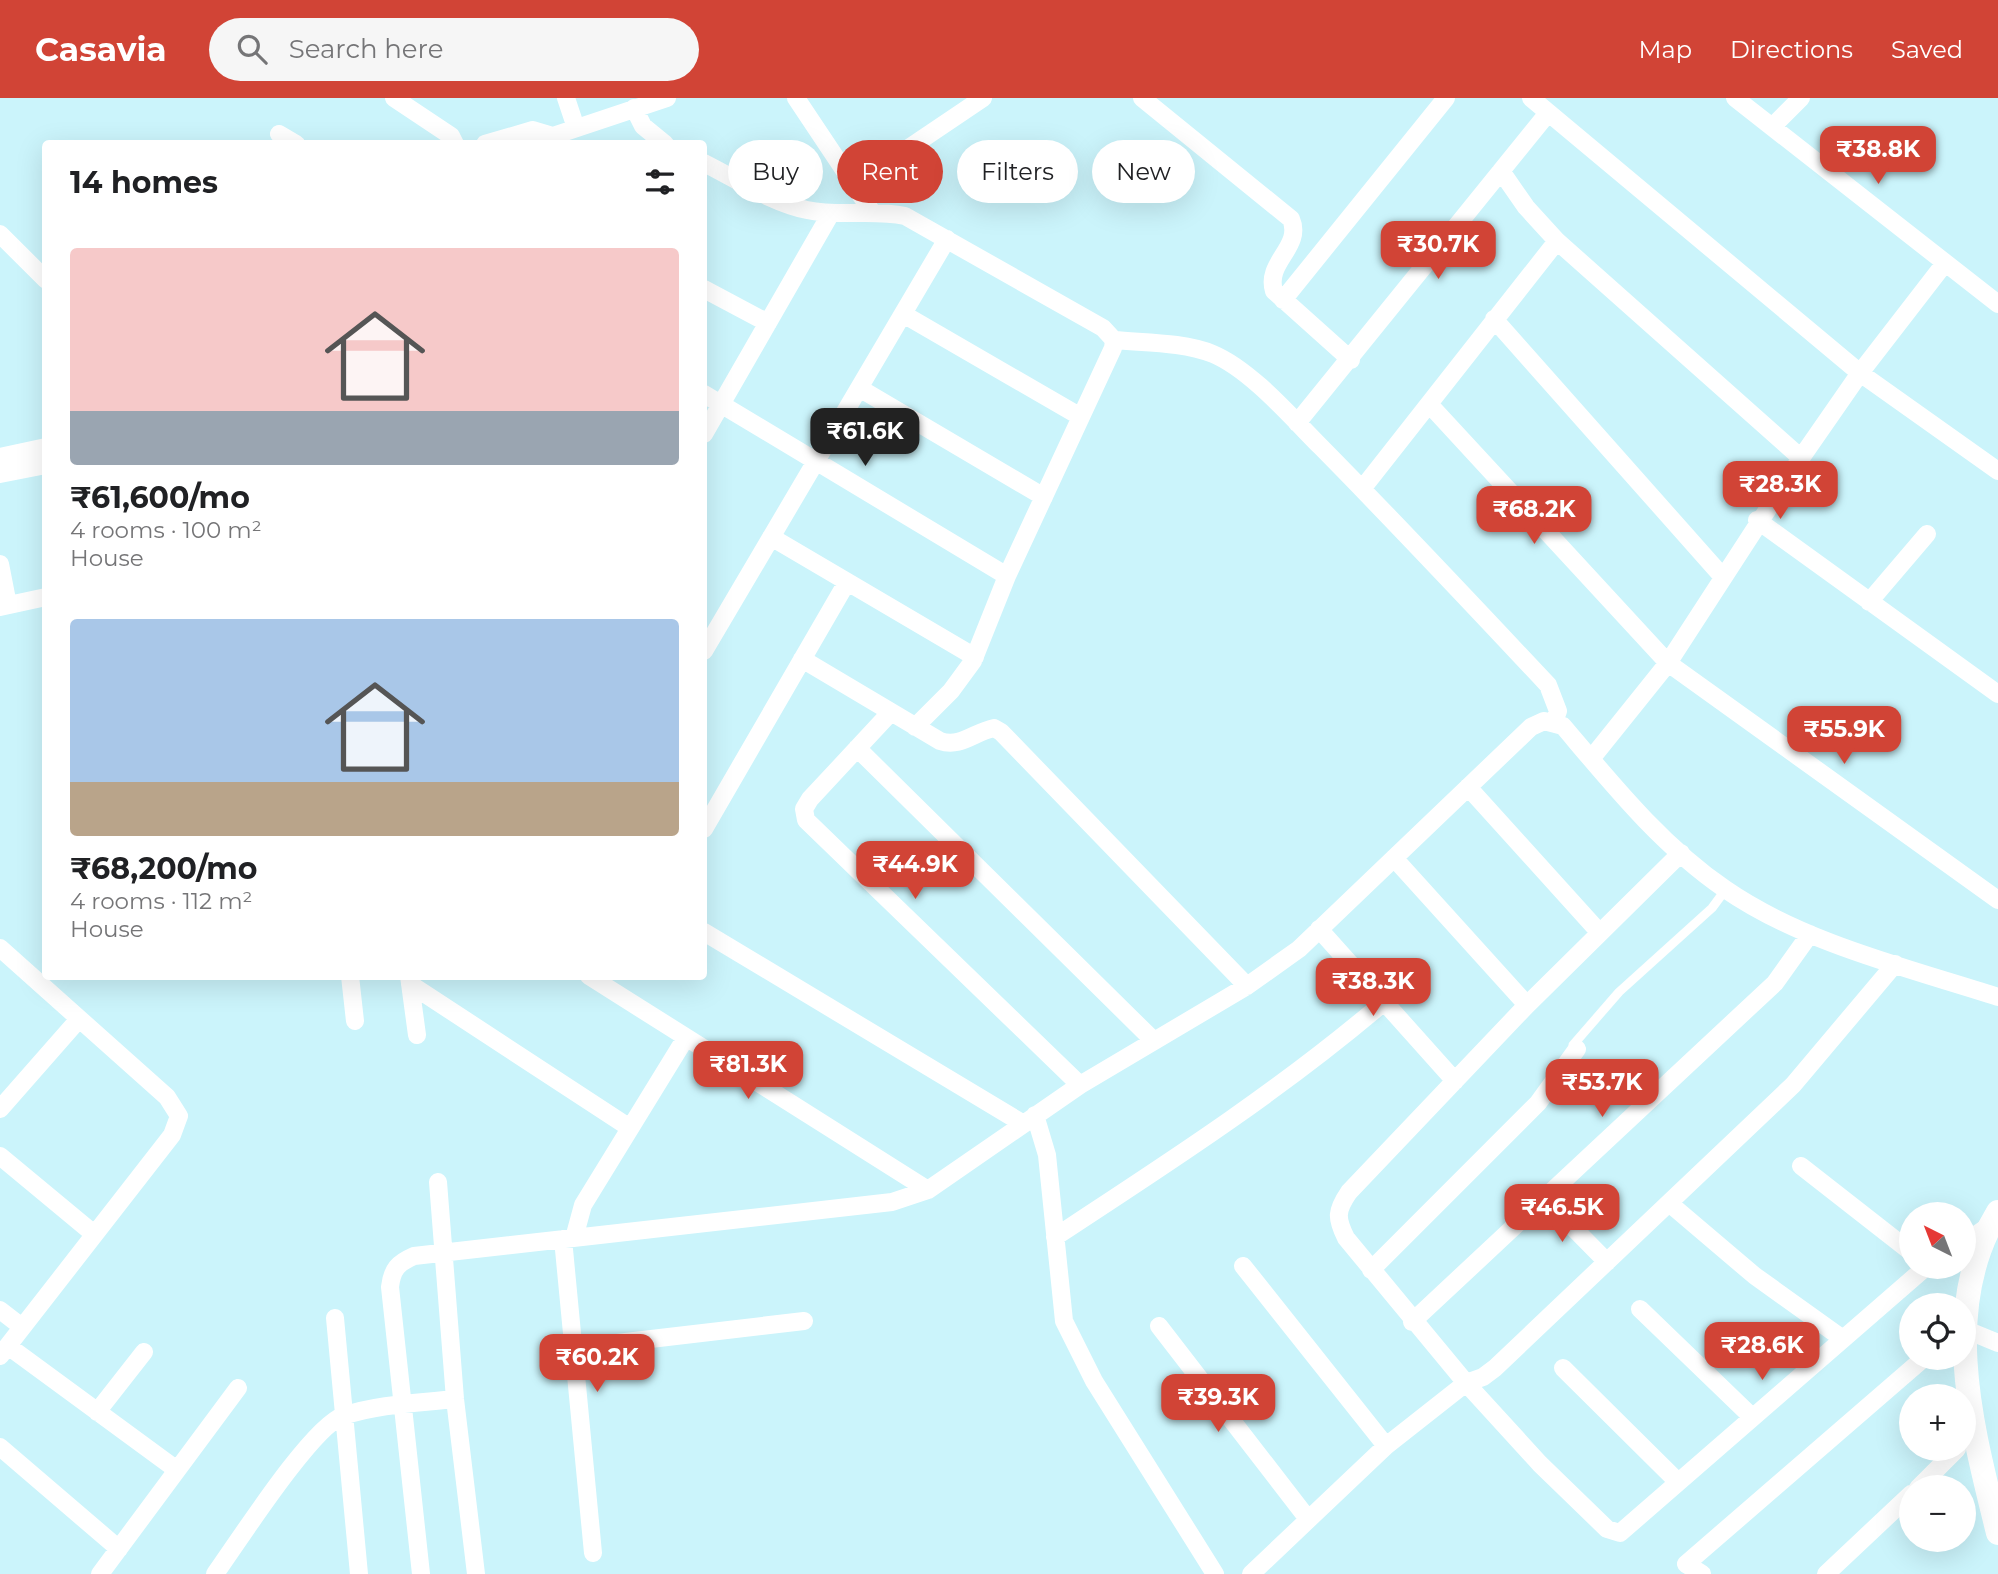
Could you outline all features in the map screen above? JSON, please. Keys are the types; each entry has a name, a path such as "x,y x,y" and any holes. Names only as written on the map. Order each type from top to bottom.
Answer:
{"main road":[{"path":"1970,1293 1976,1262 1993,1219"},
{"path":"1972,1461 1998,1533"}],"street":[{"path":"394,98 452,140"},
{"path":"566,98 576,128"},
{"path":"499,140 533,130 548,140 667,98"},
{"path":"796,98 837,160"},
{"path":"921,140 983,98"},
{"path":"1142,98 1291,219 1295,229 1292,241 1270,279 1274,291 1351,359"},
{"path":"1283,300 1446,98"},
{"path":"1531,98 1860,373 1996,465"},
{"path":"1735,98 1997,301"},
{"path":"1772,127 1801,98"},
{"path":"634,108 643,126 660,140"},
{"path":"1297,423 1548,113"},
{"path":"279,134 289,140"},
{"path":"707,164 792,207 831,213 872,212 905,216 1103,328 1114,340 1169,345 1212,354 1233,365 1297,423 1362,489 1548,685 1558,711 1554,722"},
{"path":"1502,171 1532,214 1556,241 1801,458"},
{"path":"866,203 872,212"},
{"path":"707,429 831,213"},
{"path":"0,234 42,276"},
{"path":"707,646 947,239"},
{"path":"1362,489 1556,241"},
{"path":"1591,759 1668,663 1757,520 1860,373 1945,263"},
{"path":"707,291 768,323"},
{"path":"903,314 1081,417"},
{"path":"1494,319 1722,576"},
{"path":"915,727 963,677 975,657 1007,576 1113,348 1114,340"},
{"path":"859,388 1044,497"},
{"path":"707,396 1007,576"},
{"path":"1429,404 1668,663 1998,900"},
{"path":"0,457 42,448"},
{"path":"0,474 42,467"},
{"path":"1757,520 1998,694"},
{"path":"1870,602 1927,534"},
{"path":"771,537 975,657"},
{"path":"0,564 4,606 42,598"},
{"path":"707,824 847,582"},
{"path":"802,659 948,744 957,744 994,728 1000,732 1247,986"},
{"path":"891,712 810,799 804,810 812,829 1080,1085"},
{"path":"421,1574 390,1287 392,1273 400,1263 414,1256 446,1252 892,1202 928,1190 1080,1085 1247,986 1299,949 1531,727 1544,721 1563,726 1648,826 1726,890 1810,934 1998,997"},
{"path":"857,748 1153,1040"},
{"path":"1468,787 1600,933"},
{"path":"1681,853 1527,1005 1349,1192 1338,1209 1338,1221 1346,1238 1412,1322 1466,1383 1540,1464 1613,1533 1626,1529 1677,1481 1912,1279"},
{"path":"1394,858 1527,1005"},
{"path":"1319,929 1455,1081"},
{"path":"707,934 1028,1119 1046,1155 1064,1321 1094,1381 1215,1574"},
{"path":"1412,1322 1775,984 1810,934"},
{"path":"1,950 167,1097 178,1116 172,1135 4,1351 97,1412 177,1470"},
{"path":"1251,1574 1386,1446 1466,1383 1483,1377 1495,1368 1607,1262 1793,1085 1895,964"},
{"path":"350,980 355,1021"},
{"path":"410,980 630,1128"},
{"path":"410,980 417,1035"},
{"path":"595,980 928,1190"},
{"path":"1055,1237 1229,1123 1300,1072 1384,1002"},
{"path":"0,1109 79,1019"},
{"path":"593,1553 573,1348 568,1238 583,1205 685,1039"},
{"path":"1371,1269 1538,1103 1575,1047"},
{"path":"0,1156 94,1234"},
{"path":"1801,1166 1899,1243"},
{"path":"438,1182 446,1252 455,1399 475,1574"},
{"path":"1545,1199 1607,1262"},
{"path":"1669,1203 1755,1276 1843,1339"},
{"path":"1976,1233 1993,1219"},
{"path":"1243,1266 1386,1446"},
{"path":"1640,1309 1752,1417"},
{"path":"0,1310 22,1328"},
{"path":"335,1318 342,1416 359,1574"},
{"path":"573,1348 804,1321"},
{"path":"1159,1326 1308,1519"},
{"path":"1976,1334 1998,1343"},
{"path":"97,1412 144,1352"},
{"path":"1563,1368 1677,1481"},
{"path":"1702,1574 1686,1564 1910,1370"},
{"path":"100,1574 238,1388"},
{"path":"215,1574 305,1451 327,1426 342,1416 402,1404 455,1399"},
{"path":"0,1447 119,1549"},
{"path":"1931,1475 1946,1461"},
{"path":"1826,1574 1899,1505"}],"lane":[{"path":"1575,1047 1619,992 1712,908 1726,890"}]}
